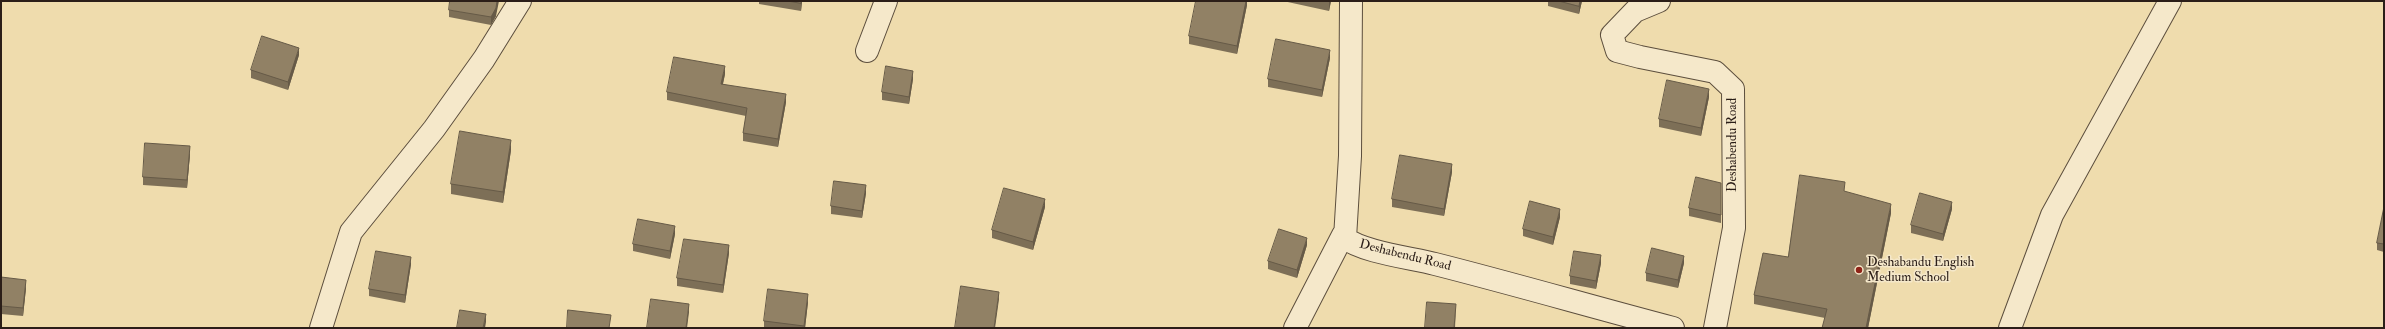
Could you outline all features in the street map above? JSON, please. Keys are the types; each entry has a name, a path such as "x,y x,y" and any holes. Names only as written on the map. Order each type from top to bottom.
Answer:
{"street":[{"path":"321,328 351,232 434,129 484,59 520,1"},
{"path":"867,51 886,1"},
{"name":"Deshabendu Road","path":"1351,1 1350,156 1343,235 1351,243 1673,328"},
{"name":"Deshabendu Road","path":"1659,1 1636,11 1612,35 1617,51 1640,58 1715,72 1733,89 1734,228 1715,328"},
{"path":"2010,328 2052,215 2170,1"},
{"path":"1295,328 1343,235"}],"building":[{"path":"450,1 497,1 496,8 491,17 449,10"},
{"path":"788,1 801,1 801,3"},
{"path":"1196,1 1246,1 1237,46 1189,36"},
{"path":"1559,1 1580,1 1579,6"},
{"path":"262,36 299,48 288,82 251,70"},
{"path":"1276,39 1330,50 1322,90 1268,79"},
{"path":"674,57 725,66 721,84 786,94 778,139 743,133 747,108 667,92"},
{"path":"886,66 913,71 909,97 882,92"},
{"path":"1667,80 1709,89 1701,128 1659,119"},
{"path":"460,131 511,140 503,192 451,184"},
{"path":"145,143 190,146 187,180 143,177"},
{"path":"1400,155 1452,164 1444,209 1392,199"},
{"path":"1800,175 1845,182 1844,191 1891,204 1866,328 1822,328 1827,309 1754,295 1763,253 1788,257"},
{"path":"1696,177 1721,183 1721,215 1689,208"},
{"path":"834,181 866,185 862,211 831,206"},
{"path":"1004,188 1045,199 1033,242 992,230"},
{"path":"1920,193 1952,202 1943,234 1911,225"},
{"path":"1530,201 1560,209 1553,237 1523,229"},
{"path":"2384,207 2384,244 2377,243"},
{"path":"638,219 675,226 670,251 633,244"},
{"path":"1279,229 1307,238 1297,270 1268,261"},
{"path":"684,239 729,245 723,285 677,278"},
{"path":"1652,248 1684,256 1678,280 1646,273"},
{"path":"376,251 411,257 405,295 369,289"},
{"path":"1574,251 1601,255 1596,281 1570,276"},
{"path":"1,277 26,280 23,308 1,306"},
{"path":"961,286 999,292 994,328 955,328"},
{"path":"768,289 808,294 804,326 764,321"},
{"path":"651,299 689,304 686,328 647,328"},
{"path":"1427,302 1456,304 1454,328 1425,328"},
{"path":"460,310 486,314 483,328 457,328"},
{"path":"568,310 611,315 609,328 567,328"}],"place":[{"name":"Deshabandu English Medium School","path":"1859,270"}]}
